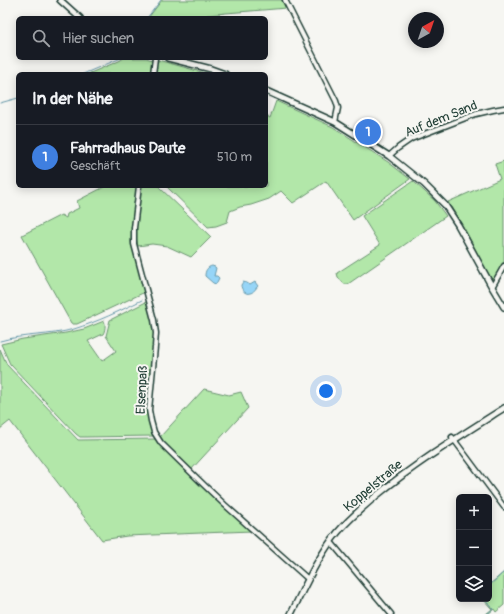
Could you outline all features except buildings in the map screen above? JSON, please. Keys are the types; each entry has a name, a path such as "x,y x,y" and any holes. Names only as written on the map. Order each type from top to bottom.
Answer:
{"street":[{"path":"60,0 78,16"},
{"path":"285,0 336,101 338,108 335,122"},
{"path":"153,72 155,60"},
{"path":"176,60 219,72"},
{"path":"268,92 335,122 389,156 424,184 445,205 504,306"},
{"name":"Auf dem Sand","path":"389,156 411,139 476,114 504,108"},
{"name":"Elsenpaß","path":"139,188 134,228 134,244 154,320 156,334 149,410 154,432 161,443 204,485 308,580"},
{"path":"492,287 504,266"},
{"name":"Koppelstraße","path":"291,614 317,563 338,532 353,516 406,472 453,438 504,408"},
{"path":"453,438 504,507"},
{"path":"331,542 391,614"}],"green space":[{"path":"162,0 283,0 287,8 205,16 150,16"},
{"path":"153,60 152,72 93,72 119,61"},
{"path":"158,60 201,72 156,72"},
{"path":"276,101 333,127 388,162 410,179 353,220 326,181 293,203 281,191 269,199 230,211 227,222 208,227 168,188 268,188 268,117 270,118"},
{"path":"504,161 504,263 497,275 491,279 448,202 500,179 495,164"},
{"path":"413,181 435,201 446,216 348,284 344,284 338,277 337,273 380,245 362,216"},
{"path":"102,188 138,188 131,242 145,292 77,324 73,324 71,323 22,235 61,215 66,218 67,214 79,208 77,201"},
{"path":"141,188 160,188 211,237 191,257 167,246 152,244 138,246 136,225"},
{"path":"148,302 153,318 154,333 148,407 149,423 154,435 153,436 80,437 10,364 1,344 84,329 104,321 105,328 103,334 88,341 102,361 116,351 106,336 110,320"},
{"path":"0,349 7,365 78,440 156,439 252,531 127,536 102,540 10,421 0,429"},
{"path":"204,389 229,395 241,392 248,408 190,471 161,441 160,437"},
{"path":"504,572 504,605 496,612 494,609 486,614 492,609 486,602 492,602 492,582"}],"water":[{"path":"212,266 216,268 214,276 219,278 216,284 205,276 205,272"},
{"path":"243,282 250,285 255,282 258,286 252,292 246,293 241,287"}],"waterway":[{"path":"149,16 161,0"},
{"path":"88,72 116,60"},
{"path":"0,103 16,99"},
{"path":"0,341 74,329 100,320 142,300"},
{"path":"492,583 504,572"},
{"path":"487,602 493,609 487,614"}],"place":[{"name":"Fahrradhaus Daute","path":"368,132"}]}
